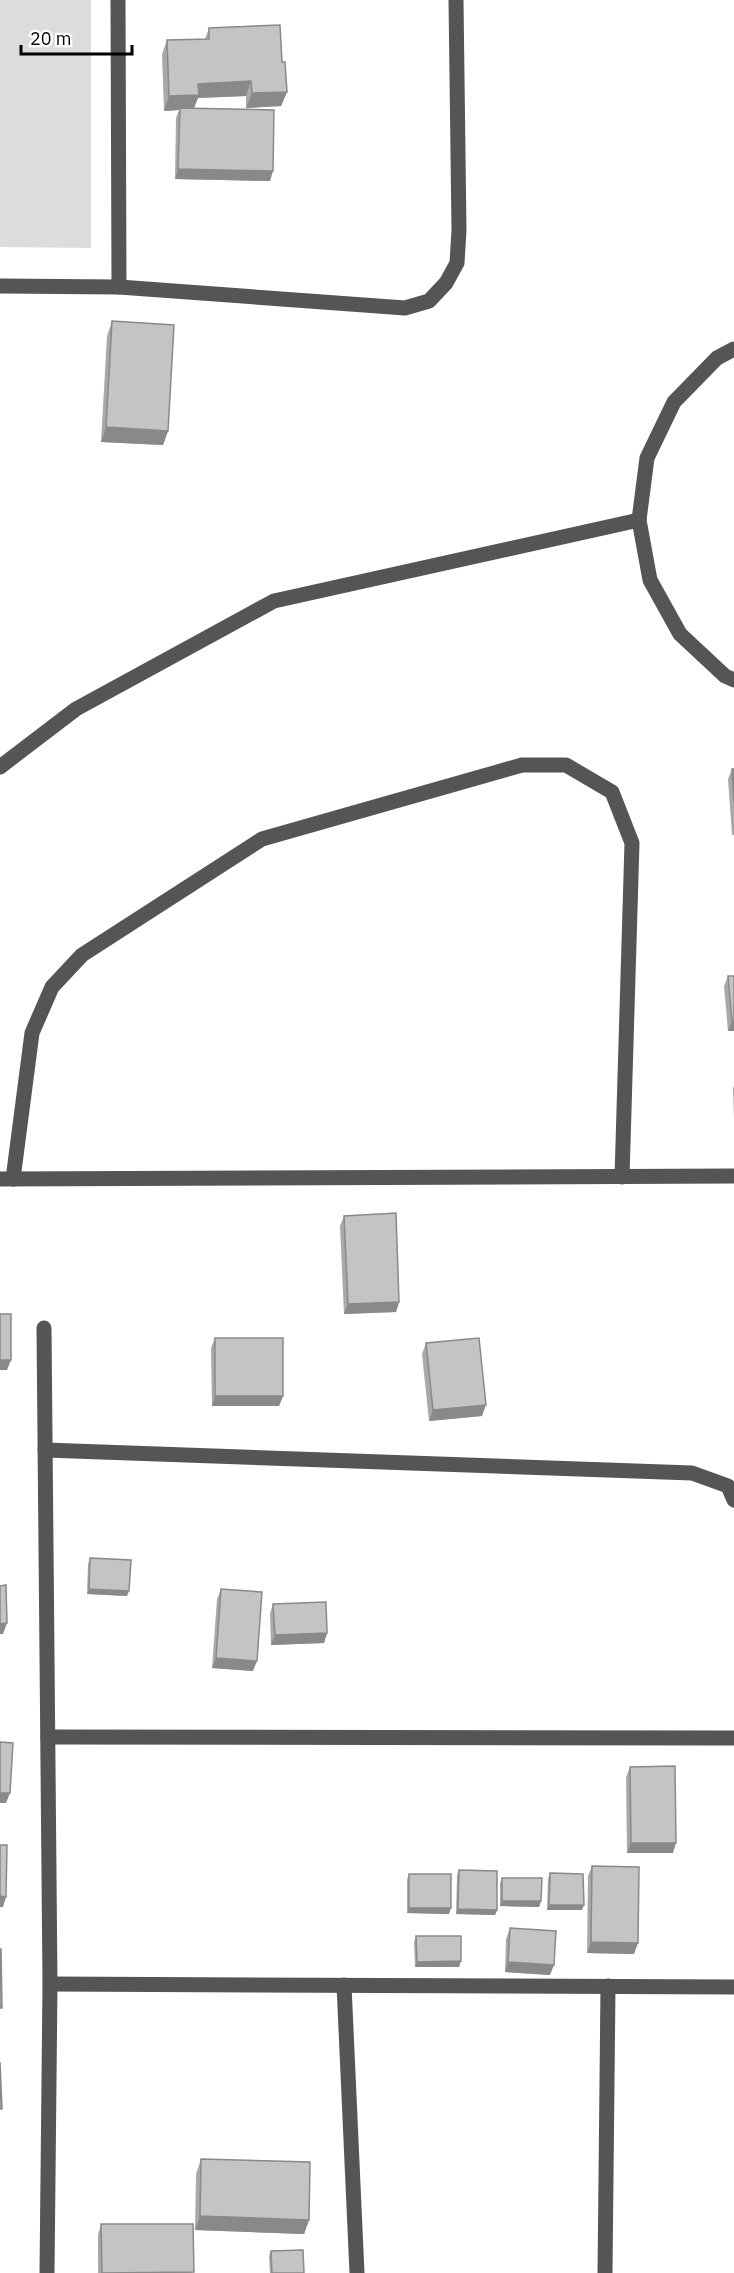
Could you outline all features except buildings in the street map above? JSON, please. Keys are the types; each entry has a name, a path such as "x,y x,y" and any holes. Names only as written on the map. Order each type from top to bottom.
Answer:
{"street":[{"path":"118,0 119,287"},
{"path":"0,286 119,287 405,308 429,301 446,283 457,263 459,230 456,0"},
{"path":"734,349 717,358 674,402 647,458 639,520 650,580 680,633 725,676 734,680"},
{"path":"0,767 76,708 274,601 639,520"},
{"path":"622,1177 632,843 612,792 566,765 522,765 262,838 82,955 51,987 32,1033 7,1179 622,1177 734,1176"},
{"path":"44,1328 50,1984 47,2273"},
{"path":"45,1450 692,1473 728,1486 734,1500"},
{"path":"48,1737 734,1738"},
{"path":"50,1984 734,1987"},
{"path":"344,1985 357,2273"},
{"path":"604,2273 608,1986"}],"shaded area":[{"path":"0,0 91,0 91,248 0,247"}]}
